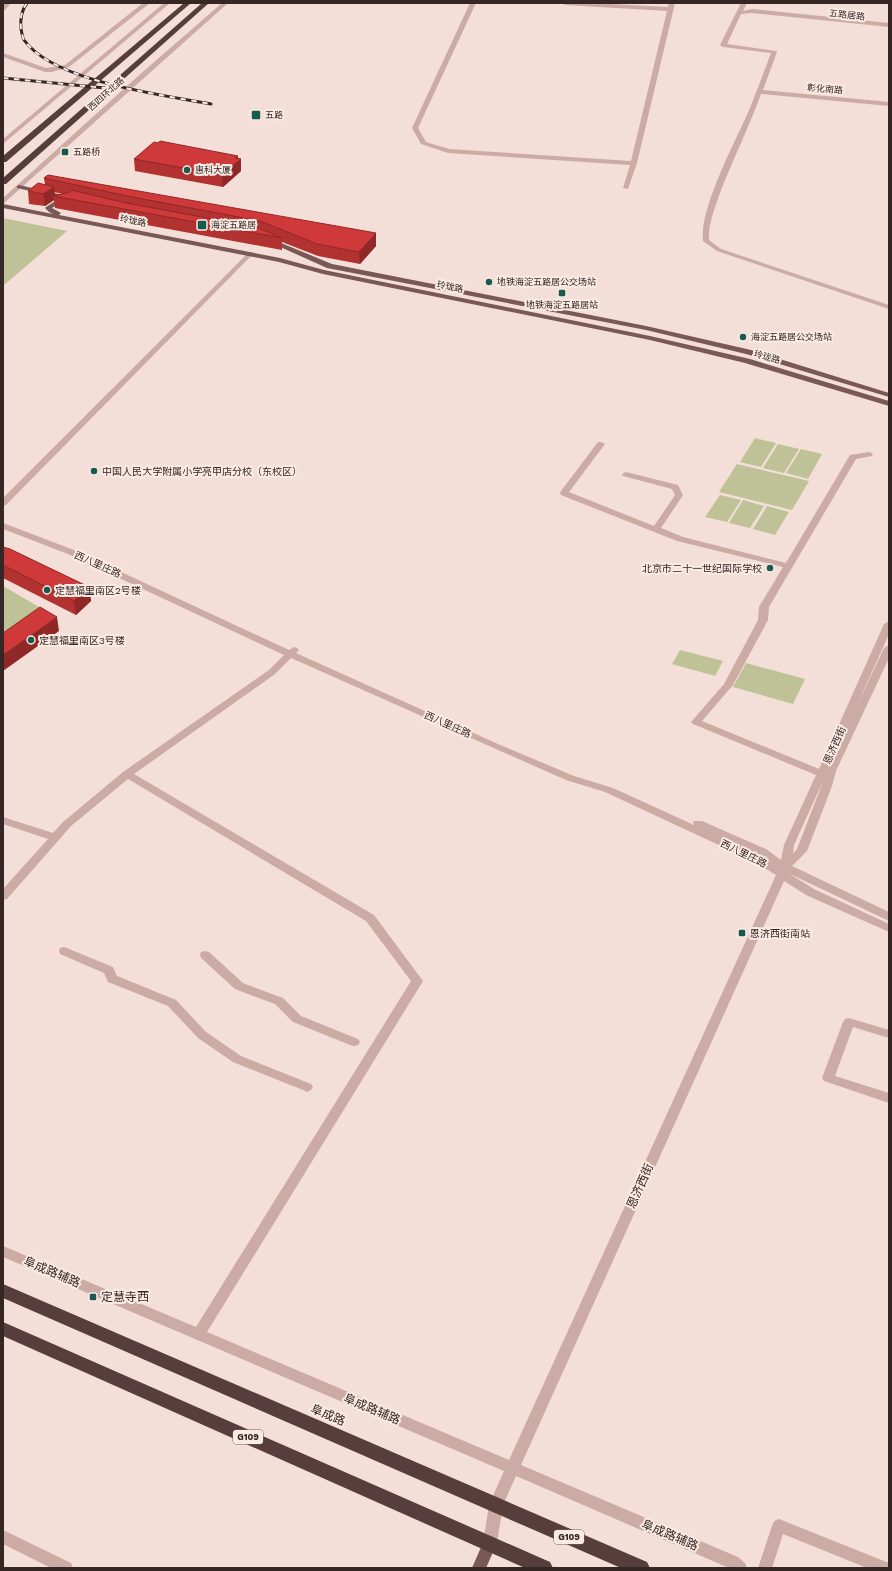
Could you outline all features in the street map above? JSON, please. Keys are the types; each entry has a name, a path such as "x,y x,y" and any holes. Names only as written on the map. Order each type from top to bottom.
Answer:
{"highway":[{"name":"西四环北路","path":"3,160 188,3"},
{"name":"西四环北路","path":"3,182 206,3"},
{"path":"3,1282 23,1300"},
{"name":"阜成路","path":"3,1291 641,1568"},
{"name":"G109","path":"4,1329 544,1568"}],"main road":[{"path":"19,187 79,202 59,201 48,208 51,211 79,221"},
{"name":"玲珑路","path":"3,206 280,260 330,274 658,340 747,361 889,404"},
{"name":"玲珑路","path":"259,236 330,266 646,328 748,352 889,395"},
{"path":"479,1568 490,1543"}],"street":[{"path":"3,10 8,3"},
{"path":"3,55 45,70 52,70 67,66 73,63 147,3"},
{"path":"3,142 164,3"},
{"name":"西四环北路","path":"3,202 139,78 225,3"},
{"path":"473,3 415,128 423,144 448,151 634,163"},
{"path":"565,3 671,6 634,163 626,188"},
{"path":"744,3 723,45 774,52 760,92 726,169 713,204 705,231 706,241 719,250 889,307"},
{"name":"五路居路","path":"739,13 889,27"},
{"name":"彰化南路","path":"760,92 889,104"},
{"path":"3,502 250,254"},
{"path":"601,444 564,493 680,539 788,566"},
{"path":"826,775 696,722 728,685 763,620 764,607 853,457 869,454"},
{"path":"626,474 675,487 679,495 656,529"},
{"name":"西八里庄路","path":"3,522 58,541 292,652"},
{"name":"西八里庄路","path":"3,526 71,552 570,778 609,790 889,917"},
{"name":"恩济西街","path":"783,870 802,851 826,775 889,624"},
{"name":"恩济西街","path":"490,1543 496,1505 783,870 789,845 826,775 889,648"},
{"path":"3,896 7,885 55,838 67,824 127,774 272,672 292,652"},
{"path":"127,774 370,918 417,981 198,1334"},
{"path":"3,820 55,838"},
{"name":"西八里庄路","path":"783,870 810,892 889,928"},
{"path":"64,951 109,970 112,978 172,1003 202,1035 237,1059 308,1087"},
{"path":"205,955 239,986 278,1001 298,1019 354,1042"},
{"path":"889,1034 849,1022 828,1078 889,1098"},
{"name":"阜成路辅路","path":"3,1251 733,1562 740,1568"},
{"path":"765,1568 779,1526 884,1568"},
{"path":"3,1537 66,1568"}],"green space":[{"path":"3,218 67,231 3,286"},
{"path":"755,438 776,443 761,467 740,462"},
{"path":"778,444 799,449 784,473 763,468"},
{"path":"801,449 822,454 808,479 786,473"},
{"path":"737,464 809,481 792,510 719,492"},
{"path":"720,495 741,500 727,522 705,517"},
{"path":"743,500 764,506 750,528 729,523"},
{"path":"767,506 789,512 775,535 753,529"},
{"path":"3,586 46,611 3,639"},
{"path":"680,650 723,661 715,676 672,664"},
{"path":"746,663 805,679 793,704 733,687"}],"building":[{"path":"160,141 238,156 235,158 241,159 222,175 134,159 154,142 158,143"},
{"path":"48,175 376,233 359,252 317,244 260,221 127,196 44,178"},
{"path":"38,183 54,187 43,194 28,191"},
{"path":"71,190 126,203 256,227 282,238 53,196 70,192"},
{"path":"3,547 89,587 74,601 3,565"},
{"path":"40,607 57,617 3,655 3,633"}],"railway":[{"path":"27,3 23,9 21,18 23,39 39,54 59,66 84,76 111,84 139,91 211,104"},
{"path":"3,78 105,88"}],"place":[{"name":"五路","path":"256,115"},
{"name":"五路桥","path":"65,152"},
{"name":"惠科大厦","path":"187,170"},
{"name":"海淀五路居","path":"202,225"},
{"name":"地铁海淀五路居公交场站","path":"489,282"},
{"name":"地铁海淀五路居站","path":"562,293"},
{"name":"海淀五路居公交场站","path":"743,337"},
{"name":"中国人民大学附属小学亮甲店分校（东校区）","path":"94,471"},
{"name":"北京市二十一世纪国际学校","path":"770,568"},
{"name":"定慧福里南区2号楼","path":"47,590"},
{"name":"定慧福里南区3号楼","path":"31,640"},
{"name":"恩济西街南站","path":"742,933"},
{"name":"定慧寺西","path":"93,1297"}]}
